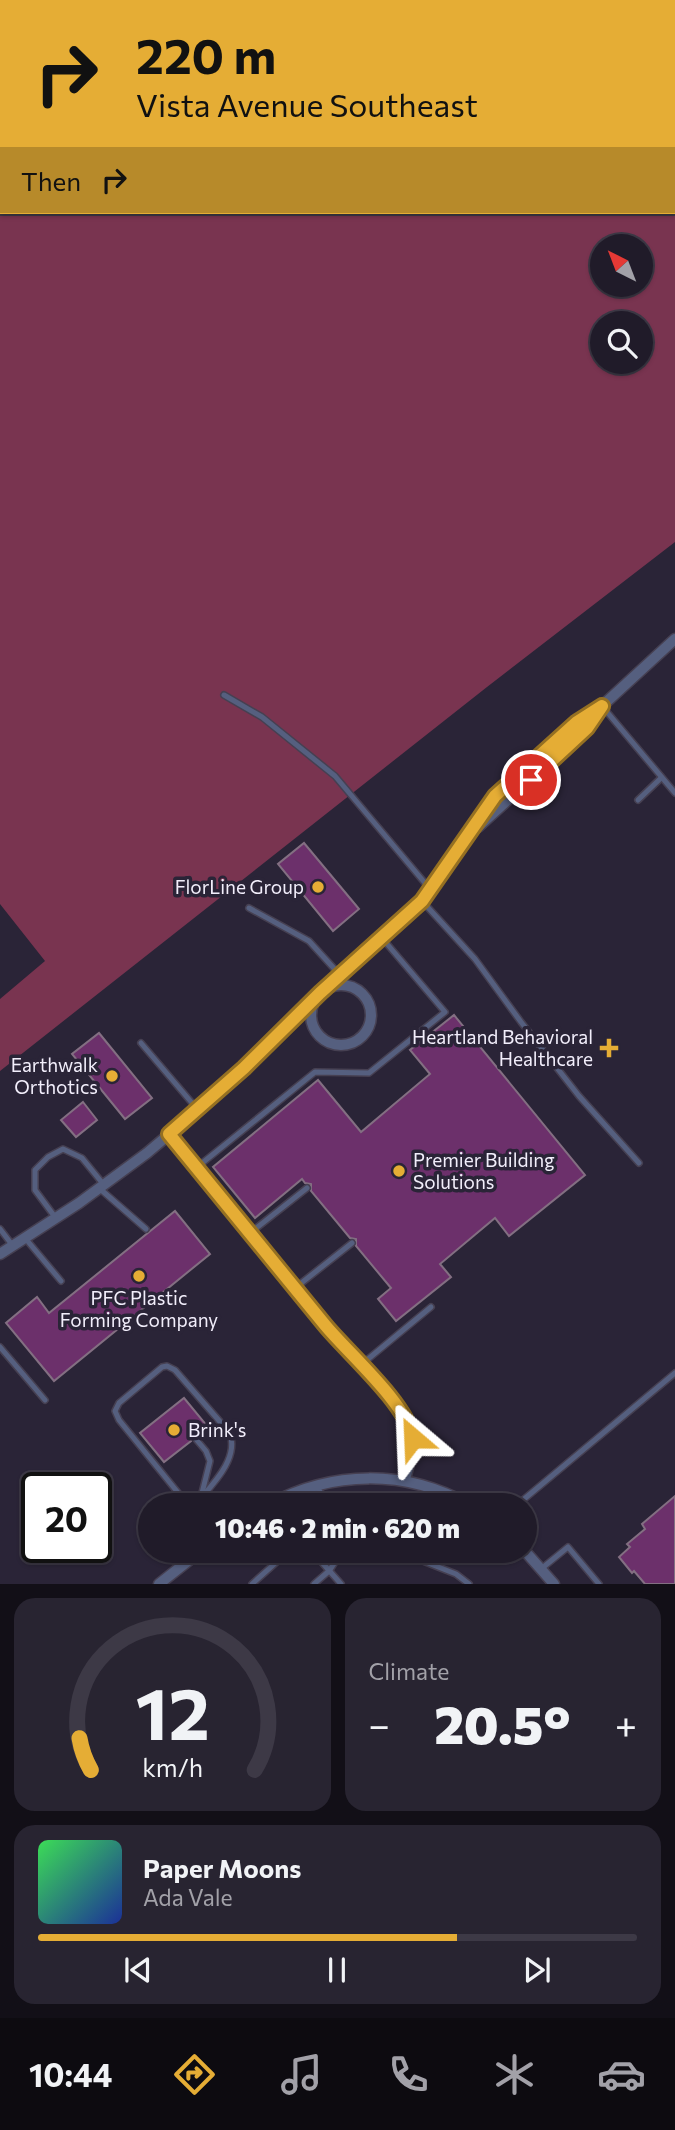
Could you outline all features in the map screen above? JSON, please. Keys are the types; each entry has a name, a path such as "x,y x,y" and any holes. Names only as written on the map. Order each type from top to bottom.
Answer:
{"street":[{"path":"0,1254 56,1219 198,1110 320,993 422,901 468,835 587,728 602,706 675,639"},
{"path":"338,984 358,989 370,1005 372,1016 364,1034 347,1044 337,1045 320,1037 311,1020 311,1010 320,993 338,984"},
{"path":"294,1493 314,1484 363,1478 407,1482 442,1493"},
{"path":"159,1584 186,1563"},
{"path":"536,1563 554,1584"}],"lane":[{"path":"225,695 262,718 335,776 430,889"},
{"path":"602,706 675,793"},
{"path":"638,800 662,778"},
{"path":"422,901 475,959 579,1096 639,1163"},
{"path":"249,908 309,941 340,975"},
{"path":"196,1168 316,1072 369,1073 445,1012 382,938"},
{"path":"141,1043 198,1110"},
{"path":"169,1134 328,1328 402,1413 411,1431 413,1459 407,1482"},
{"path":"56,1219 35,1190 35,1170 48,1157 63,1149 82,1158 101,1186 146,1229"},
{"path":"250,1233 307,1188"},
{"path":"0,1229 13,1246"},
{"path":"25,1238 61,1281"},
{"path":"295,1288 352,1242"},
{"path":"362,1364 431,1307"},
{"path":"0,1347 45,1400"},
{"path":"178,1493 116,1416 118,1403 162,1367 167,1366 175,1370 229,1432 232,1440 230,1455 207,1493"},
{"path":"531,1493 675,1373"},
{"path":"195,1438 206,1451 210,1461 202,1493"},
{"path":"314,1484 321,1493"},
{"path":"541,1569 568,1547 599,1584"},
{"path":"252,1584 275,1563"},
{"path":"322,1563 341,1584"},
{"path":"314,1584 334,1563"},
{"path":"428,1563 456,1574 469,1584"}],"shaded area":[{"path":"0,214 675,214 675,542 0,1071 0,999 45,961 0,904"}],"building":[{"name":"FlorLine Group","path":"304,843 359,909 333,931 278,864"},
{"name":"Premier Building Solutions","path":"454,1015 585,1175 509,1236 495,1218 440,1264 451,1277 396,1321 378,1299 391,1288 356,1246 356,1239 350,1238 311,1191 311,1184 302,1179 255,1218 213,1167 318,1080 361,1132 430,1074 410,1050"},
{"name":"Earthwalk Orthotics","path":"99,1033 152,1098 125,1119 72,1054"},
{"path":"83,1102 97,1120 76,1137 61,1120"},
{"name":"PFC Plastic Forming Company","path":"175,1211 210,1254 54,1381 6,1323 37,1297 49,1313"},
{"name":"Brink's","path":"184,1398 208,1427 199,1434 192,1434 191,1441 164,1462 140,1433"},
{"path":"675,1496 675,1584 645,1584 619,1557 630,1547 627,1544 645,1529 642,1524"}],"place":[{"name":"FlorLine Group","path":"318,887"},
{"name":"Heartland Behavioral Healthcare","path":"609,1048"},
{"name":"Earthwalk Orthotics","path":"112,1076"},
{"name":"Premier Building Solutions","path":"399,1171"},
{"name":"PFC Plastic Forming Company","path":"139,1276"},
{"name":"Brink's","path":"174,1430"}],"route":[{"path":"413,1438 409,1424 398,1408 328,1328 169,1134 244,1068 320,993 422,901 495,796 577,722 602,706 587,728 531,780"}]}
